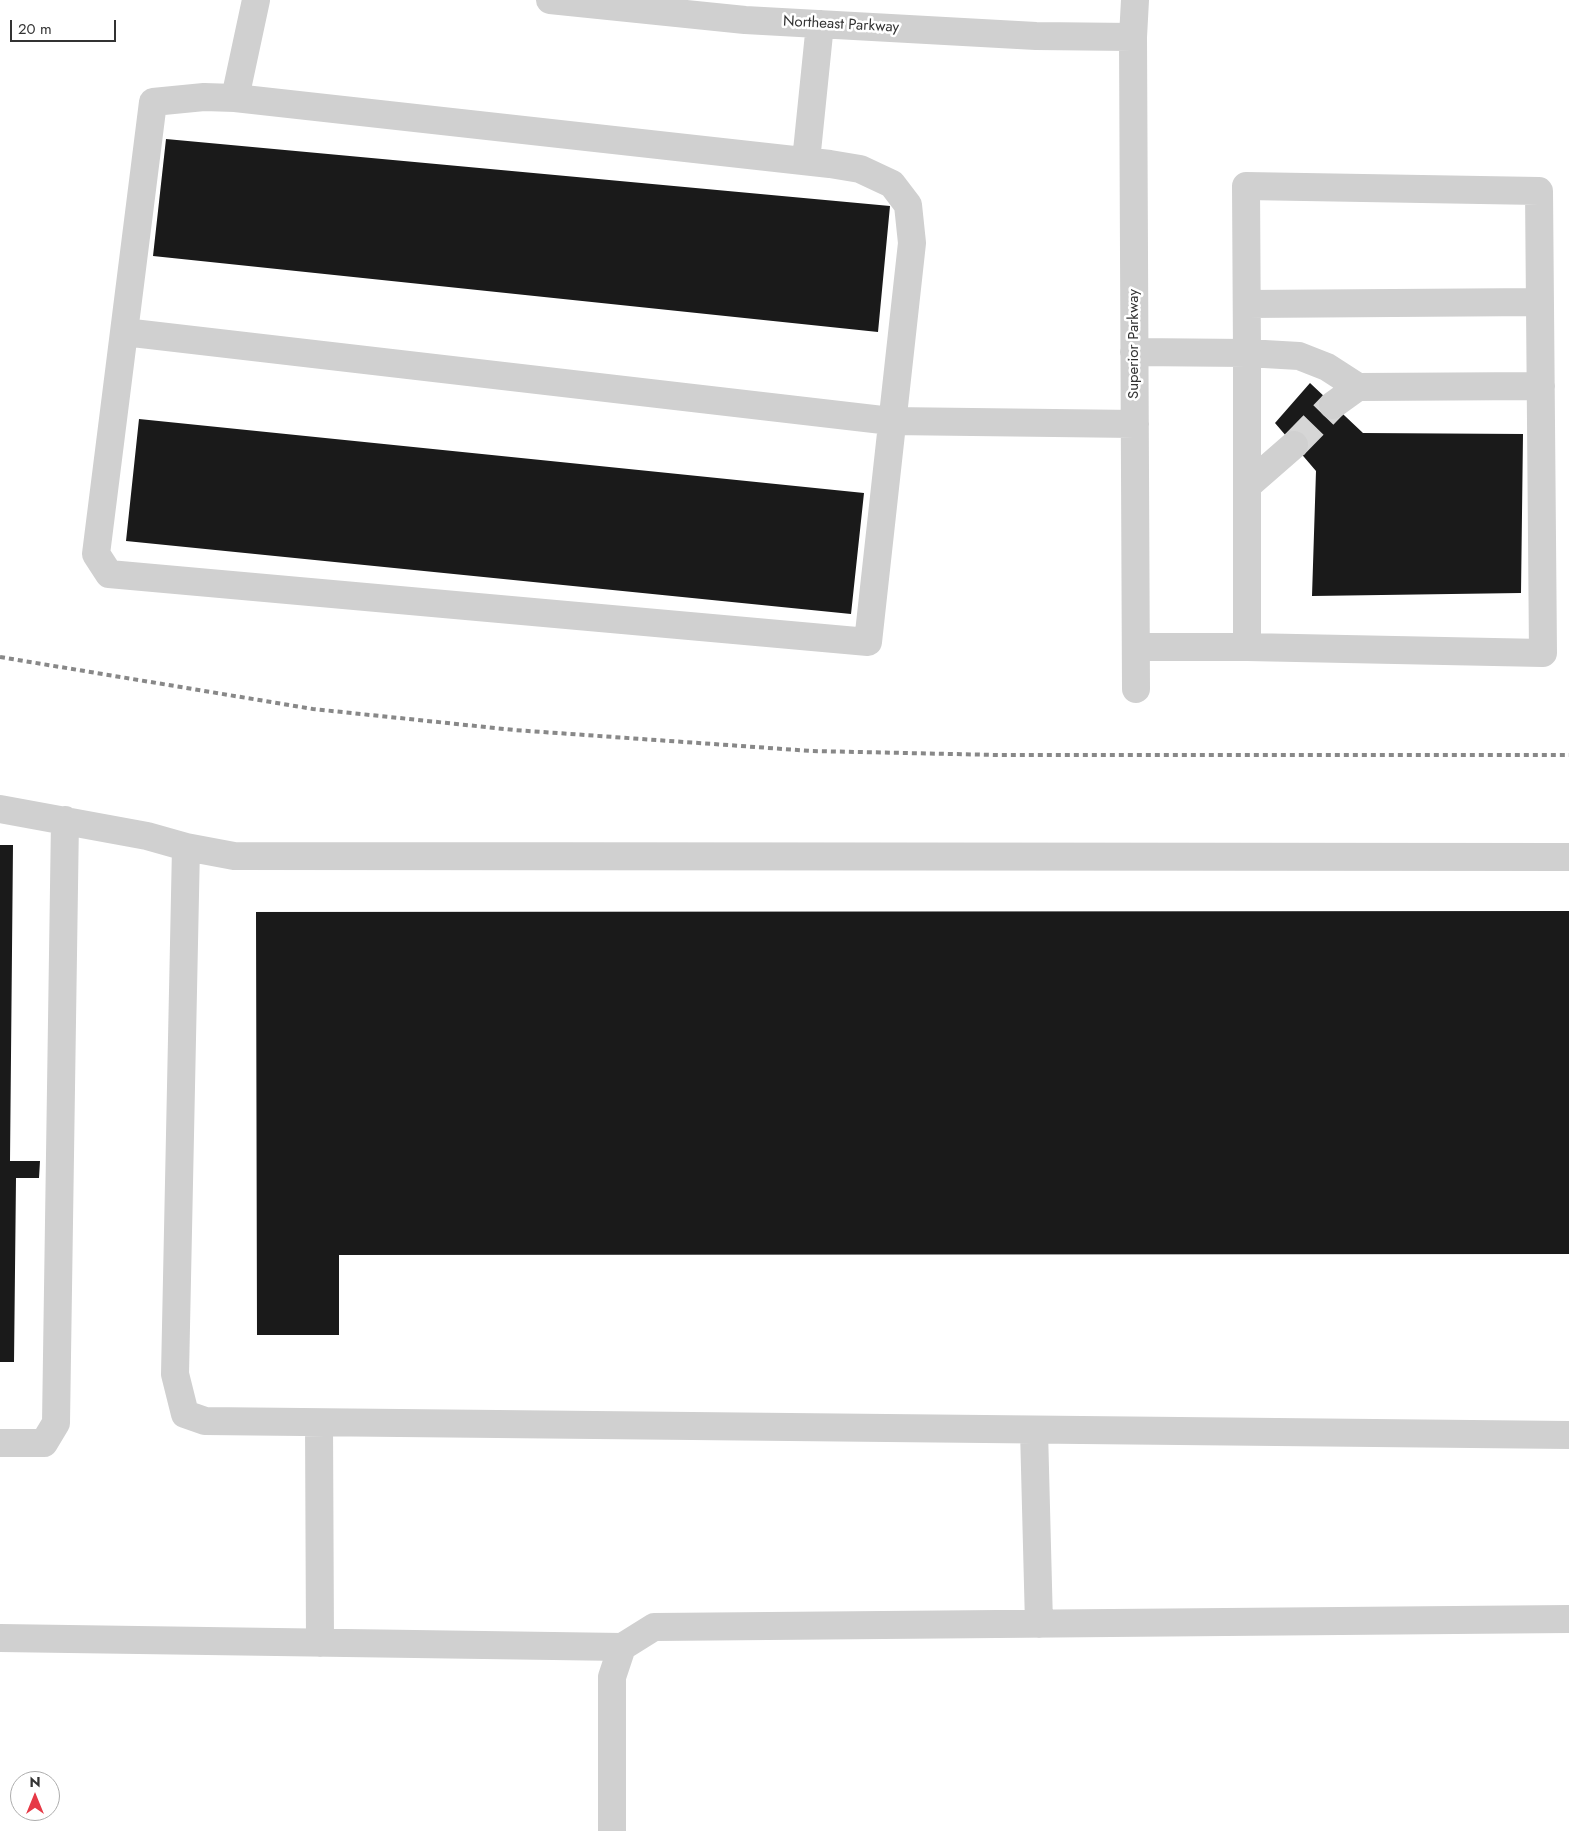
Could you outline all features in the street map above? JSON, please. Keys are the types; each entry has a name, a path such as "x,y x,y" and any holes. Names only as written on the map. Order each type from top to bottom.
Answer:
{"street":[{"path":"235,98 256,0"},
{"name":"Northeast Parkway","path":"550,0 745,20 1036,36 1133,37"},
{"name":"Superior Parkway","path":"1135,0 1133,37 1136,689"},
{"path":"806,161 820,24"},
{"path":"204,97 235,98 806,161 860,169 892,184 908,205 912,243 868,642 109,574 96,554 153,102 204,97"},
{"path":"1136,647 1247,647 1543,654 1539,191 1246,186 1247,647"},
{"path":"1247,304 1540,302"},
{"path":"124,332 891,421 1135,424"},
{"path":"1134,352 1247,353 1299,356 1327,367 1358,387 1541,386"},
{"path":"1333,405 1358,387"},
{"path":"1247,486 1294,445"},
{"path":"0,809 147,836 186,847 234,856 1569,857"},
{"path":"0,1444 44,1443 56,1423 65,820"},
{"path":"186,847 175,1374 185,1414 205,1421 319,1423 1569,1435"},
{"path":"319,1423 320,1642"},
{"path":"1034,1430 1039,1624"},
{"path":"0,1638 622,1647 654,1627 1569,1619"},
{"path":"612,1831 612,1677 622,1647"}],"building":[{"path":"166,139 890,206 878,332 153,256"},
{"path":"1310,383 1363,433 1523,434 1521,593 1312,596 1316,471 1275,423"},
{"path":"139,419 864,493 851,614 126,541"},
{"path":"0,845 13,845 10,1161 40,1161 39,1178 16,1178 14,1362 0,1362"},
{"path":"1569,911 1569,1254 339,1255 339,1335 257,1335 256,912"}],"tunnel":[{"path":"1294,445 1333,405"}],"railway":[{"path":"0,657 313,709 514,730 812,751 998,755 1569,755"}]}
